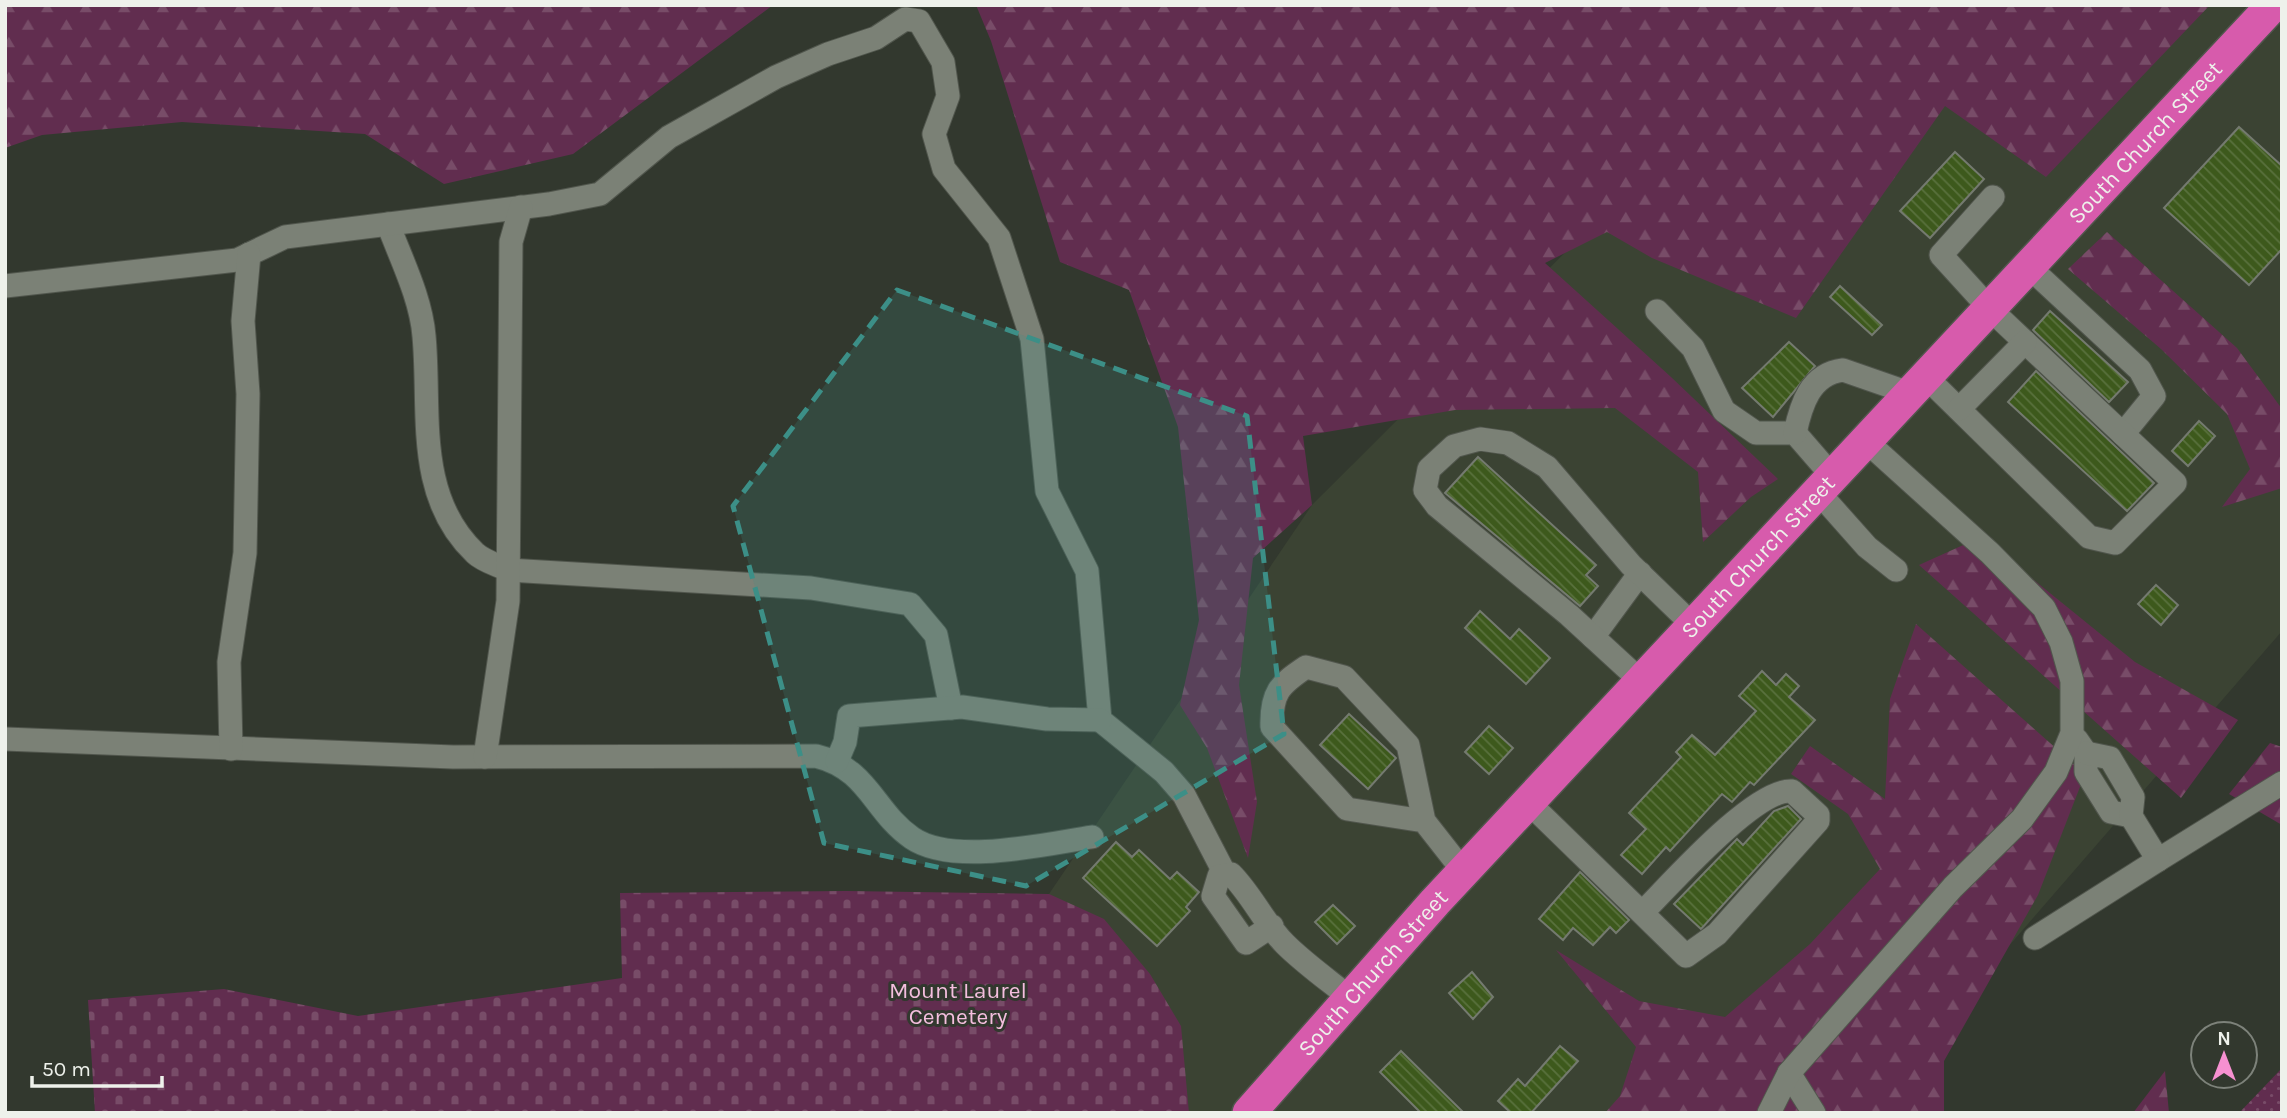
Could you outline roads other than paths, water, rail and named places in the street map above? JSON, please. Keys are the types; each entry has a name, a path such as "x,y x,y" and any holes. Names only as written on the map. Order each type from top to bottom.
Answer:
{"highway":[{"name":"South Church Street","path":"1249,1113 1349,997 1528,802 1920,386 2273,5"}],"lane":[{"path":"5,286 237,260 285,237 521,207 600,194 668,137 776,77 828,54 876,38 905,19 919,21 943,62 948,96 934,134 944,169 999,238 1032,340 1047,491 1087,571 1100,720"},
{"path":"1896,570 1867,547 1795,433 1801,403 1813,385 1831,371 1843,370 1920,386 1959,409 2089,537 2115,543 2175,483 1991,310 1941,255 1993,198"},
{"path":"485,757 508,601 512,242 521,207"},
{"path":"388,224 424,333 430,466 439,501 476,554 508,570 811,588 911,604 936,635 951,708"},
{"path":"231,749 229,662 246,553 248,394 243,321 249,254"},
{"path":"2030,268 2140,370 2154,396 2123,434"},
{"path":"1657,311 1693,348 1724,411 1756,433 1795,433"},
{"path":"1959,409 2025,342"},
{"path":"1642,682 1593,637 1437,506 1425,490 1429,469 1454,446 1480,439 1508,443 1547,467 1640,573 1694,626"},
{"path":"1769,1113 1789,1073 1953,887 2022,819 2056,772 2072,733 2072,681 2062,642 2043,608 1990,554 1867,442"},
{"path":"1593,637 1640,573"},
{"path":"1424,821 1347,809 1272,727 1271,704 1283,682 1306,667 1343,677 1408,745 1424,821 1464,872"},
{"path":"837,761 845,742 849,716 951,708 1047,719 1100,720 1164,772 1184,796 1225,874"},
{"path":"2072,733 2085,753 2110,758 2133,797 2131,816 2158,860"},
{"path":"5,739 485,757 816,756 837,761 854,774 912,838 930,846 948,851 985,851 1092,837"},
{"path":"2035,938 2282,783"},
{"path":"1528,802 1686,956 1717,934 1818,821 1818,815 1792,791 1771,795 1734,821 1642,913"},
{"path":"1272,926 1246,943 1213,896 1215,883 1225,874 1231,874 1242,884 1272,926 1284,943 1349,997"},
{"path":"1789,1073 1814,1113"}],"park label":[{"name":"Mount Laurel Cemetery","path":"958,1003"}]}
